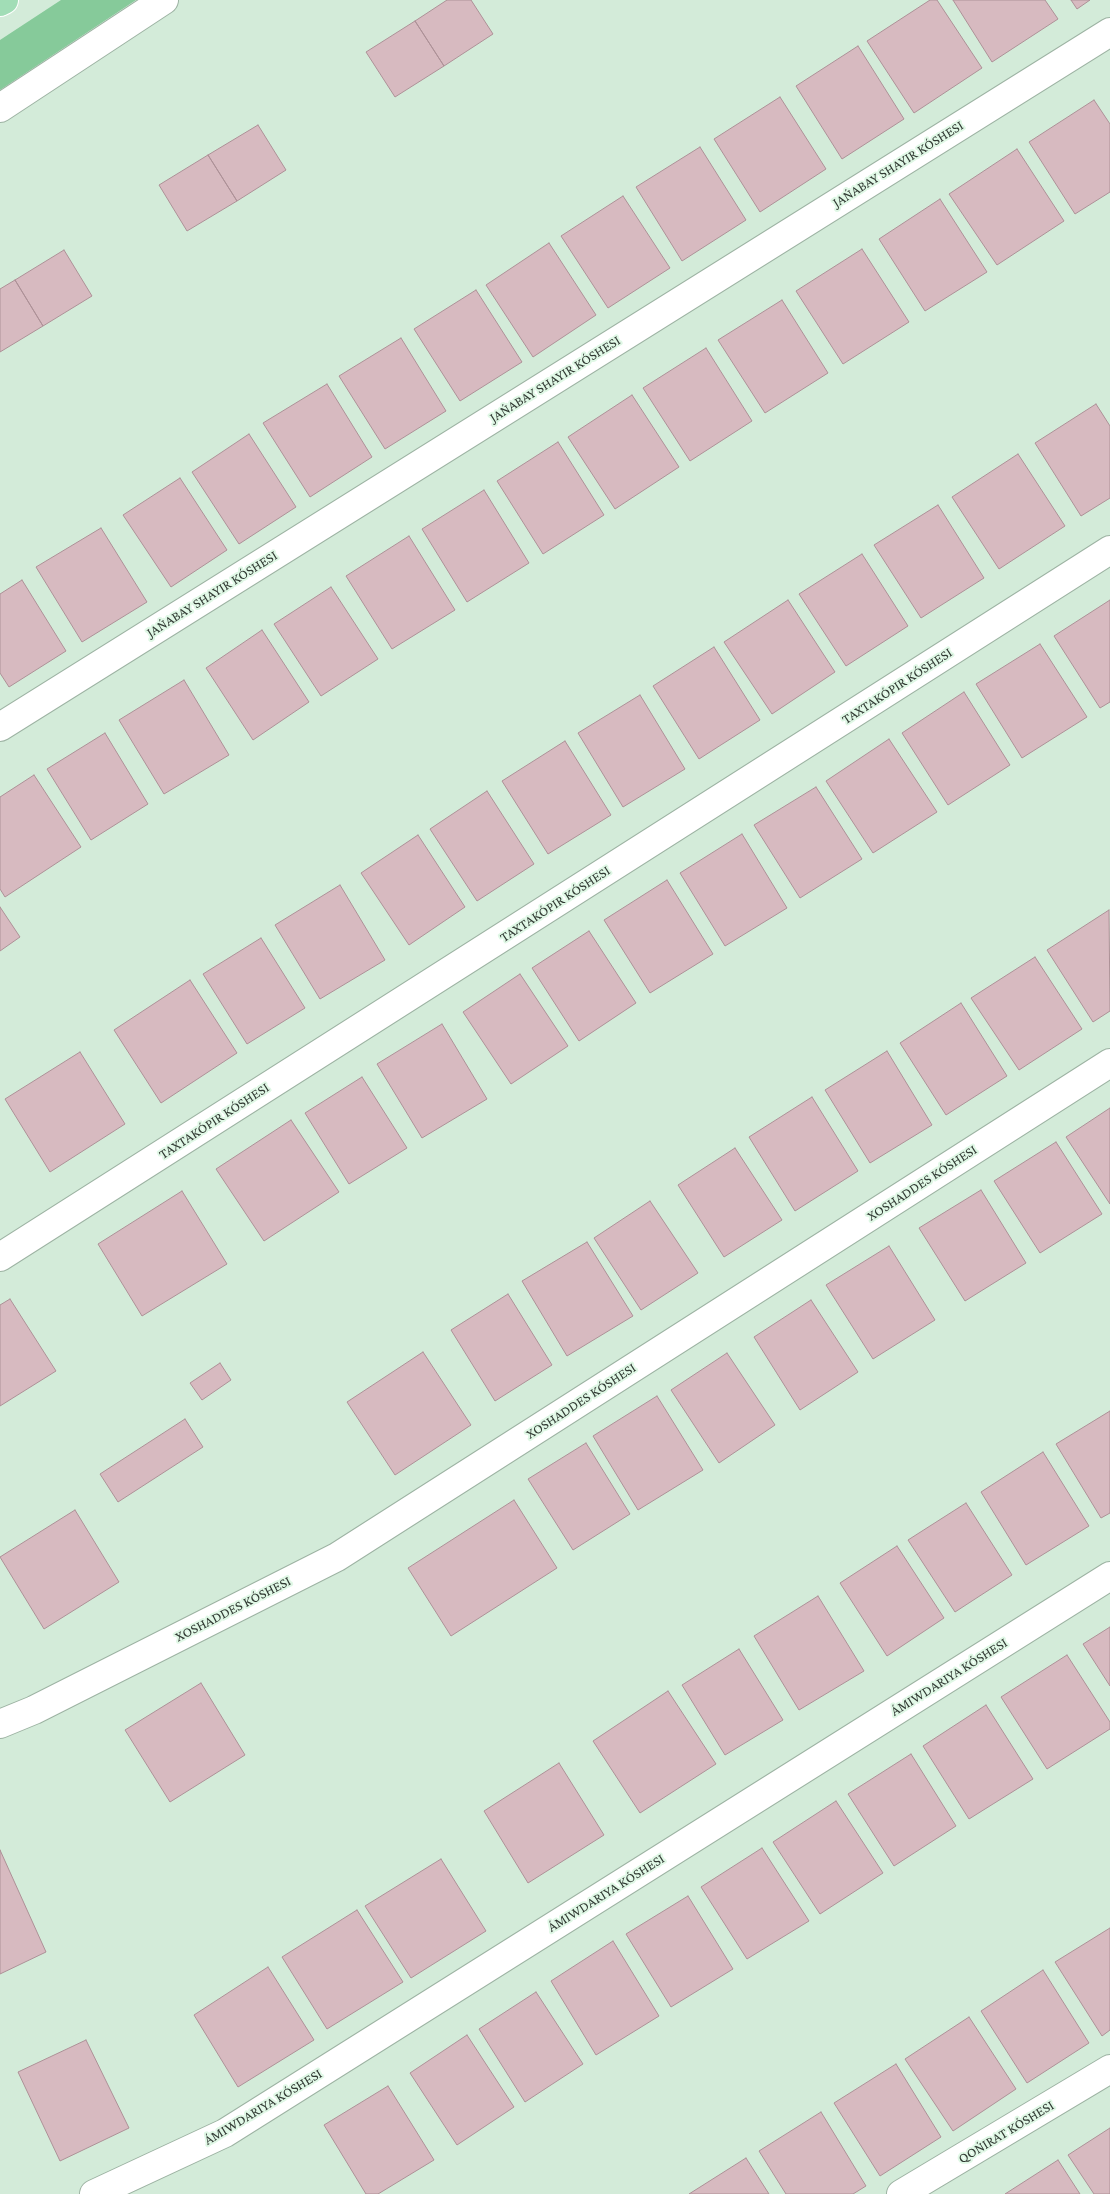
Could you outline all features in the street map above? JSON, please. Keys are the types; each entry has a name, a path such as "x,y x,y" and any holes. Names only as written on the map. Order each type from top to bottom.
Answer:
{"main road":[{"path":"0,2 4,0"}],"street":[{"path":"0,108 164,0"},
{"path":"0,727 1110,32"},
{"name":"TAXTAKÓPIR KÓSHESI","path":"0,1257 1110,550"},
{"name":"XOSHADDES KÓSHESI","path":"0,1724 34,1710 337,1557 1110,1063"},
{"path":"94,2194 225,2133 1110,1576"},
{"path":"901,2194 1110,2069"}],"green space":[{"path":"61,0 136,0 0,90 0,40"}],"building":[{"path":"447,0 471,0 493,34 444,66 415,21"},
{"path":"930,0 937,0 982,68 914,113 867,41"},
{"path":"953,0 1045,0 1058,19 992,62"},
{"path":"1071,0 1090,0 1077,9"},
{"path":"415,21 444,66 395,97 366,52"},
{"path":"858,46 904,119 842,159 796,86"},
{"path":"780,97 826,169 760,212 714,139"},
{"path":"1094,100 1110,124 1110,192 1075,214 1029,142"},
{"path":"258,125 286,170 237,201 208,155"},
{"path":"700,147 746,220 682,261 636,187"},
{"path":"1017,149 1064,221 997,265 949,194"},
{"path":"208,155 237,201 187,231 159,185"},
{"path":"623,196 670,268 608,308 561,236"},
{"path":"940,199 987,272 925,311 879,239"},
{"path":"549,243 596,315 533,357 486,285"},
{"path":"862,249 909,322 843,364 796,291"},
{"path":"64,250 92,296 43,326 15,280"},
{"path":"15,280 43,326 0,352 0,289"},
{"path":"476,290 522,362 460,401 414,329"},
{"path":"782,300 828,373 765,413 718,340"},
{"path":"401,338 446,411 385,449 339,376"},
{"path":"706,348 752,421 690,461 643,388"},
{"path":"327,384 372,457 310,497 263,423"},
{"path":"632,395 679,467 615,509 568,437"},
{"path":"1096,404 1110,426 1110,498 1081,516 1035,443"},
{"path":"249,434 296,507 239,544 192,472"},
{"path":"558,442 604,515 543,554 497,481"},
{"path":"1018,454 1065,526 999,569 952,497"},
{"path":"180,478 227,550 171,587 123,515"},
{"path":"484,490 529,563 467,602 422,529"},
{"path":"938,505 984,578 921,618 874,545"},
{"path":"101,528 147,602 82,642 36,567"},
{"path":"409,536 455,610 392,649 346,576"},
{"path":"862,554 908,626 846,666 799,594"},
{"path":"22,580 66,651 9,687 0,673 0,594"},
{"path":"331,587 378,659 321,696 274,624"},
{"path":"788,600 835,672 772,714 724,642"},
{"path":"1110,600 1110,702 1100,708 1054,636"},
{"path":"262,630 309,702 253,740 206,668"},
{"path":"1040,644 1087,717 1022,758 976,684"},
{"path":"714,647 760,720 699,759 653,686"},
{"path":"184,680 229,755 164,794 119,720"},
{"path":"964,692 1010,765 948,805 902,733"},
{"path":"640,695 685,769 623,807 578,733"},
{"path":"105,733 148,804 91,840 47,769"},
{"path":"889,739 937,812 873,853 826,781"},
{"path":"565,741 611,815 548,854 502,781"},
{"path":"34,775 81,847 5,897 0,889 0,797"},
{"path":"816,787 862,859 800,898 754,825"},
{"path":"487,791 534,864 477,901 430,829"},
{"path":"742,834 787,908 725,946 680,873"},
{"path":"418,835 465,907 409,945 361,873"},
{"path":"667,880 713,954 650,993 604,920"},
{"path":"340,885 385,960 320,999 275,925"},
{"path":"0,907 20,937 0,951"},
{"path":"1109,910 1110,1011 1093,1022 1047,950"},
{"path":"589,931 636,1003 579,1041 532,968"},
{"path":"261,938 305,1008 247,1044 203,974"},
{"path":"1035,957 1082,1029 1019,1070 971,998"},
{"path":"520,974 568,1046 511,1084 463,1012"},
{"path":"190,980 237,1053 161,1103 114,1030"},
{"path":"961,1003 1007,1076 946,1115 900,1043"},
{"path":"442,1024 487,1099 422,1138 377,1064"},
{"path":"887,1051 932,1125 870,1163 825,1090"},
{"path":"80,1052 125,1124 50,1172 5,1099"},
{"path":"362,1077 407,1148 349,1184 305,1113"},
{"path":"812,1097 858,1171 795,1211 749,1137"},
{"path":"1110,1108 1110,1204 1066,1137"},
{"path":"291,1120 339,1192 264,1241 216,1169"},
{"path":"1056,1142 1102,1214 1040,1253 994,1181"},
{"path":"735,1148 782,1220 724,1257 678,1185"},
{"path":"981,1190 1026,1263 965,1301 919,1228"},
{"path":"182,1191 227,1264 142,1316 98,1244"},
{"path":"650,1201 698,1273 641,1310 594,1238"},
{"path":"587,1242 633,1316 567,1356 522,1281"},
{"path":"889,1246 935,1320 873,1359 826,1285"},
{"path":"508,1294 552,1365 495,1401 451,1330"},
{"path":"10,1299 56,1371 0,1406 0,1305"},
{"path":"811,1300 858,1372 800,1410 754,1337"},
{"path":"423,1352 471,1425 395,1475 347,1402"},
{"path":"727,1353 775,1425 719,1463 671,1390"},
{"path":"220,1363 231,1380 202,1400 190,1383"},
{"path":"657,1396 703,1470 638,1510 593,1436"},
{"path":"1110,1411 1110,1513 1101,1518 1056,1444"},
{"path":"185,1419 203,1447 118,1502 100,1474"},
{"path":"586,1443 630,1514 573,1550 528,1479"},
{"path":"1043,1452 1089,1526 1026,1565 981,1492"},
{"path":"514,1500 557,1568 451,1636 408,1568"},
{"path":"966,1503 1012,1575 955,1612 908,1540"},
{"path":"75,1510 119,1582 44,1629 0,1557"},
{"path":"897,1546 944,1618 887,1656 840,1583"},
{"path":"818,1596 864,1671 799,1710 754,1636"},
{"path":"1110,1627 1110,1686 1083,1644"},
{"path":"739,1649 783,1720 725,1755 682,1685"},
{"path":"1067,1655 1110,1722 1110,1729 1047,1769 1001,1697"},
{"path":"201,1683 245,1755 170,1802 125,1730"},
{"path":"668,1691 716,1764 640,1813 593,1741"},
{"path":"986,1705 1033,1779 969,1819 923,1746"},
{"path":"911,1754 956,1826 894,1866 848,1794"},
{"path":"559,1763 604,1835 528,1883 484,1811"},
{"path":"836,1801 883,1873 820,1914 773,1842"},
{"path":"762,1848 809,1921 747,1959 701,1887"},
{"path":"0,1850 46,1952 0,1974"},
{"path":"441,1859 486,1931 411,1978 365,1906"},
{"path":"688,1896 733,1969 671,2007 626,1934"},
{"path":"357,1910 403,1982 327,2029 282,1957"},
{"path":"1110,1928 1110,2030 1102,2036 1055,1962"},
{"path":"613,1941 659,2016 596,2055 551,1981"},
{"path":"268,1967 314,2040 238,2087 194,2015"},
{"path":"1043,1970 1089,2043 1027,2083 981,2011"},
{"path":"536,1992 583,2064 525,2102 479,2029"},
{"path":"969,2017 1016,2089 953,2131 905,2059"},
{"path":"467,2035 514,2107 457,2145 410,2073"},
{"path":"86,2040 129,2128 60,2161 18,2072"},
{"path":"896,2064 941,2137 880,2176 834,2103"},
{"path":"388,2086 434,2160 378,2194 366,2194 324,2125"},
{"path":"821,2112 866,2186 853,2194 786,2194 759,2151"},
{"path":"1110,2128 1110,2194 1094,2194 1068,2155"},
{"path":"746,2158 769,2194 689,2194"},
{"path":"1058,2160 1080,2194 1005,2194"}]}
